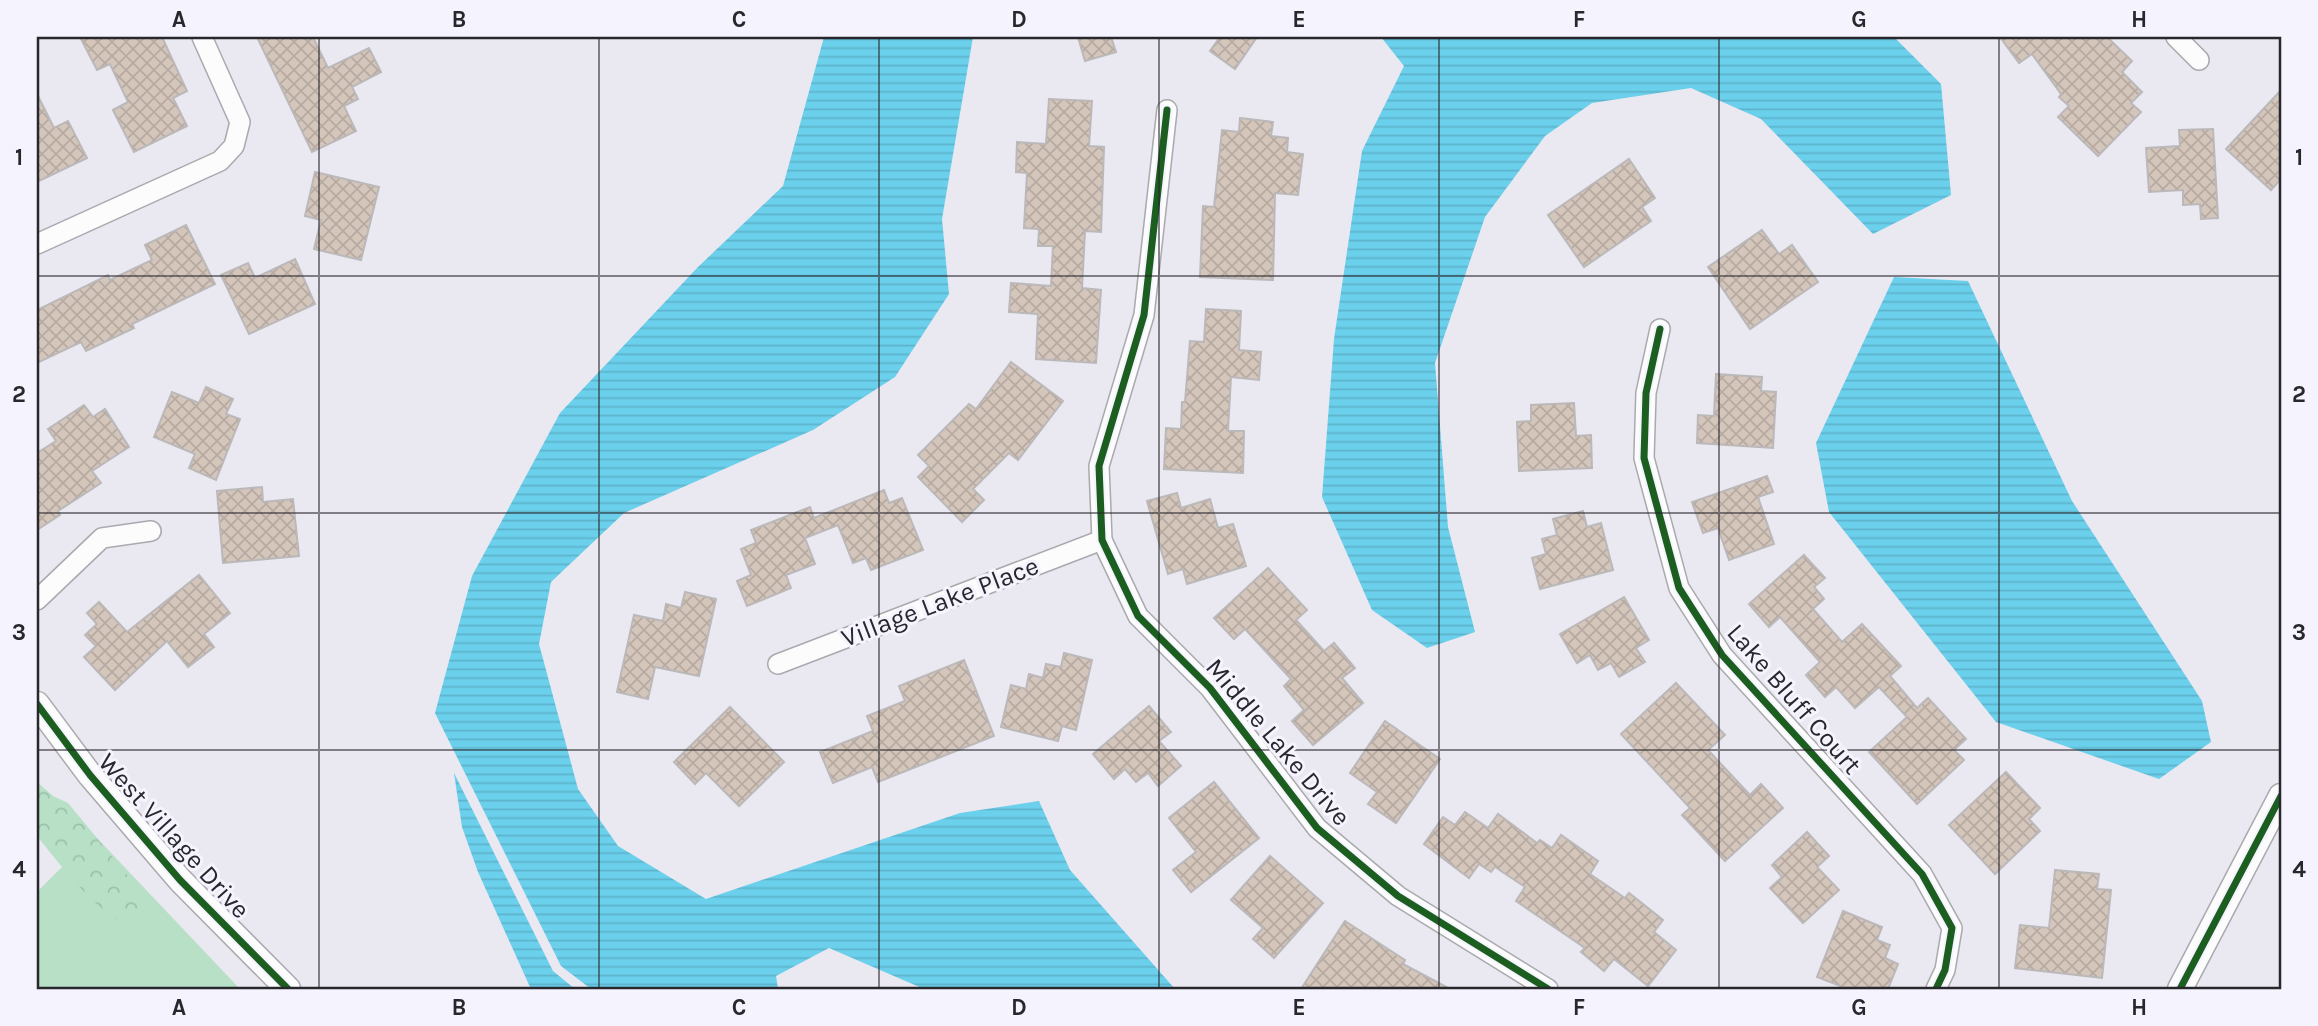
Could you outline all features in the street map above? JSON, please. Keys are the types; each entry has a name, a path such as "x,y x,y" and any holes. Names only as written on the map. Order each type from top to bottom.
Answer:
{"street":[{"path":"37,244 220,161 234,146 240,122 202,37"},
{"path":"2176,37 2199,60"},
{"name":"Middle Lake Drive","path":"1167,110 1144,315 1099,467 1102,540 1138,616 1210,688 1317,828 1398,896 1548,989"},
{"name":"Lake Bluff Court","path":"1660,329 1646,393 1644,458 1679,588 1723,655 1922,874 1952,928 1945,970 1936,989"},
{"path":"37,600 102,538 151,531"},
{"name":"Village Lake Place","path":"778,664 1102,540"},
{"name":"West Village Drive","path":"37,704 90,775 180,880 288,989"},
{"path":"2180,989 2281,796"}],"green space":[{"path":"37,782 53,796 68,803 156,910 140,920 122,921 101,907 76,883 37,836"},
{"path":"94,835 240,989 37,989 37,892"}],"water":[{"path":"824,37 973,37 942,219 949,294 895,377 813,430 624,513 551,582 539,644 578,789 618,846 706,899 960,813 1039,801 1070,870 1175,989 924,989 829,948 776,976 778,989 591,989 561,966 435,713 472,576 560,413 698,267 783,186"},
{"path":"1381,37 1894,37 1941,84 1951,195 1873,234 1761,119 1691,88 1592,103 1545,136 1485,217 1435,363 1448,527 1475,632 1427,648 1372,610 1322,497 1334,339 1362,151 1404,66"},
{"path":"1894,277 1968,281 2072,501 2202,701 2211,742 2159,779 1996,722 1829,512 1816,443"},
{"path":"454,773 553,971 575,989 530,987 478,872 462,827"}],"building":[{"path":"80,37 162,37 187,91 173,98 187,126 134,152 113,110 128,102 110,64 97,70"},
{"path":"257,37 313,37 328,68 369,48 381,72 352,87 358,99 344,106 356,131 312,152"},
{"path":"1078,37 1111,37 1116,52 1085,61"},
{"path":"1220,37 1257,37 1235,69 1210,51"},
{"path":"2000,37 2107,37 2132,61 2122,72 2142,92 2131,103 2141,112 2098,156 2058,117 2069,106 2059,97 2061,94 2032,54 2019,63"},
{"path":"2281,90 2281,179 2271,190 2226,149"},
{"path":"37,94 54,128 68,121 87,158 37,182"},
{"path":"1049,99 1092,101 1089,146 1104,147 1101,232 1085,231 1082,288 1101,290 1096,363 1036,359 1038,314 1009,312 1011,283 1051,286 1053,246 1038,246 1039,229 1024,228 1027,173 1016,172 1017,142 1046,144"},
{"path":"1240,118 1273,122 1271,136 1288,138 1287,152 1303,154 1298,195 1275,193 1273,280 1200,277 1203,206 1214,207 1222,130 1239,132"},
{"path":"2213,129 2218,218 2201,219 2200,204 2183,205 2183,190 2149,192 2146,148 2180,146 2179,130"},
{"path":"1629,159 1655,198 1642,207 1651,221 1584,267 1548,215"},
{"path":"315,172 379,187 361,260 314,249 321,220 305,216"},
{"path":"186,225 215,284 132,324 134,328 86,351 81,342 37,363 37,310 108,275 110,280 152,260 145,245"},
{"path":"1762,230 1779,254 1792,245 1818,282 1750,329 1708,267"},
{"path":"295,259 315,304 249,334 221,275 248,263 255,278"},
{"path":"1206,309 1241,311 1239,350 1261,352 1259,380 1231,377 1228,431 1244,431 1243,473 1164,469 1166,428 1181,429 1190,341 1204,342"},
{"path":"1011,362 1063,401 1018,460 1009,453 973,489 984,500 962,522 918,477 929,466 918,455 969,404 976,409"},
{"path":"1716,374 1762,377 1761,391 1776,392 1773,448 1697,443 1698,415 1714,416"},
{"path":"206,387 233,399 226,414 240,419 216,480 189,468 195,454 154,437 172,392 199,403"},
{"path":"1574,403 1576,436 1591,435 1592,468 1519,471 1517,422 1531,421 1531,405"},
{"path":"84,405 93,417 105,409 129,447 92,471 101,483 58,511 60,515 37,530 37,453 56,441 48,429"},
{"path":"1767,476 1773,492 1758,497 1774,544 1729,560 1718,528 1703,533 1692,502"},
{"path":"262,487 263,502 293,499 299,556 223,563 217,491"},
{"path":"884,490 889,503 902,498 923,550 871,570 866,558 853,563 838,525 805,538 815,564 786,575 791,588 747,606 737,581 751,575 741,549 756,543 751,530 810,507 814,518"},
{"path":"1177,493 1181,508 1210,499 1218,528 1233,524 1246,566 1187,584 1183,569 1168,574 1147,501"},
{"path":"1583,511 1587,527 1601,523 1613,570 1540,589 1532,558 1546,554 1542,539 1557,535 1553,519"},
{"path":"1804,555 1825,578 1814,587 1824,599 1813,609 1842,642 1862,624 1901,666 1890,676 1917,708 1928,698 1966,739 1954,750 1964,760 1917,804 1869,752 1907,717 1879,687 1855,708 1836,687 1825,697 1806,675 1820,662 1780,617 1769,627 1749,604"},
{"path":"1268,568 1307,610 1296,620 1324,651 1334,643 1355,668 1342,678 1363,703 1313,745 1292,721 1304,710 1284,686 1291,679 1245,629 1234,639 1214,618"},
{"path":"199,575 230,613 204,634 214,647 188,667 167,641 115,690 84,657 96,646 85,635 97,624 87,613 99,602 127,632"},
{"path":"685,592 716,599 699,676 655,667 648,699 617,692 634,615 663,621 666,604 681,608"},
{"path":"1624,597 1649,640 1636,648 1645,662 1619,677 1611,663 1598,670 1590,655 1577,663 1560,634"},
{"path":"1064,653 1092,660 1076,730 1062,726 1058,741 1001,727 1011,685 1026,689 1029,674 1043,678 1046,664 1061,667"},
{"path":"964,660 994,736 878,782 872,767 833,783 820,752 873,731 867,716 905,701 899,686"},
{"path":"1676,683 1725,735 1708,750 1750,795 1761,784 1783,808 1725,861 1682,815 1690,808 1621,734"},
{"path":"1149,706 1171,732 1159,741 1181,766 1158,786 1148,773 1136,782 1125,769 1114,779 1093,754"},
{"path":"730,707 784,762 739,806 706,773 695,784 674,762"},
{"path":"1385,721 1440,759 1396,823 1368,804 1377,792 1350,773"},
{"path":"2006,772 2040,808 2029,819 2040,831 1995,874 1949,825"},
{"path":"1214,782 1259,838 1191,892 1173,870 1196,852 1169,818"},
{"path":"1465,812 1488,828 1498,814 1537,843 1540,840 1552,848 1561,835 1598,861 1590,874 1625,898 1629,893 1663,920 1654,932 1676,950 1648,986 1614,959 1604,971 1581,952 1585,948 1516,901 1525,887 1495,867 1491,872 1479,864 1469,878 1424,844 1443,817 1455,825"},
{"path":"1807,832 1829,856 1817,867 1839,890 1803,923 1770,888 1782,877 1772,865"},
{"path":"1270,856 1323,903 1274,958 1253,939 1263,928 1231,900"},
{"path":"2055,870 2099,874 2097,889 2111,890 2102,978 2015,968 2020,925 2049,928"},
{"path":"1843,911 1882,927 1877,940 1890,945 1885,958 1898,964 1888,989 1848,989 1817,977"},
{"path":"1345,921 1405,960 1403,964 1450,989 1301,989"}],"cycle path":[{"path":"1167,110 1144,315 1099,466 1102,540 1138,616 1210,688 1317,828 1398,896 1548,989"},
{"path":"1660,329 1646,393 1644,458 1679,588 1722,655 1922,874 1952,928 1945,970 1936,989"},
{"path":"37,704 90,775 180,880 288,989"},
{"path":"2180,989 2281,796"}]}
